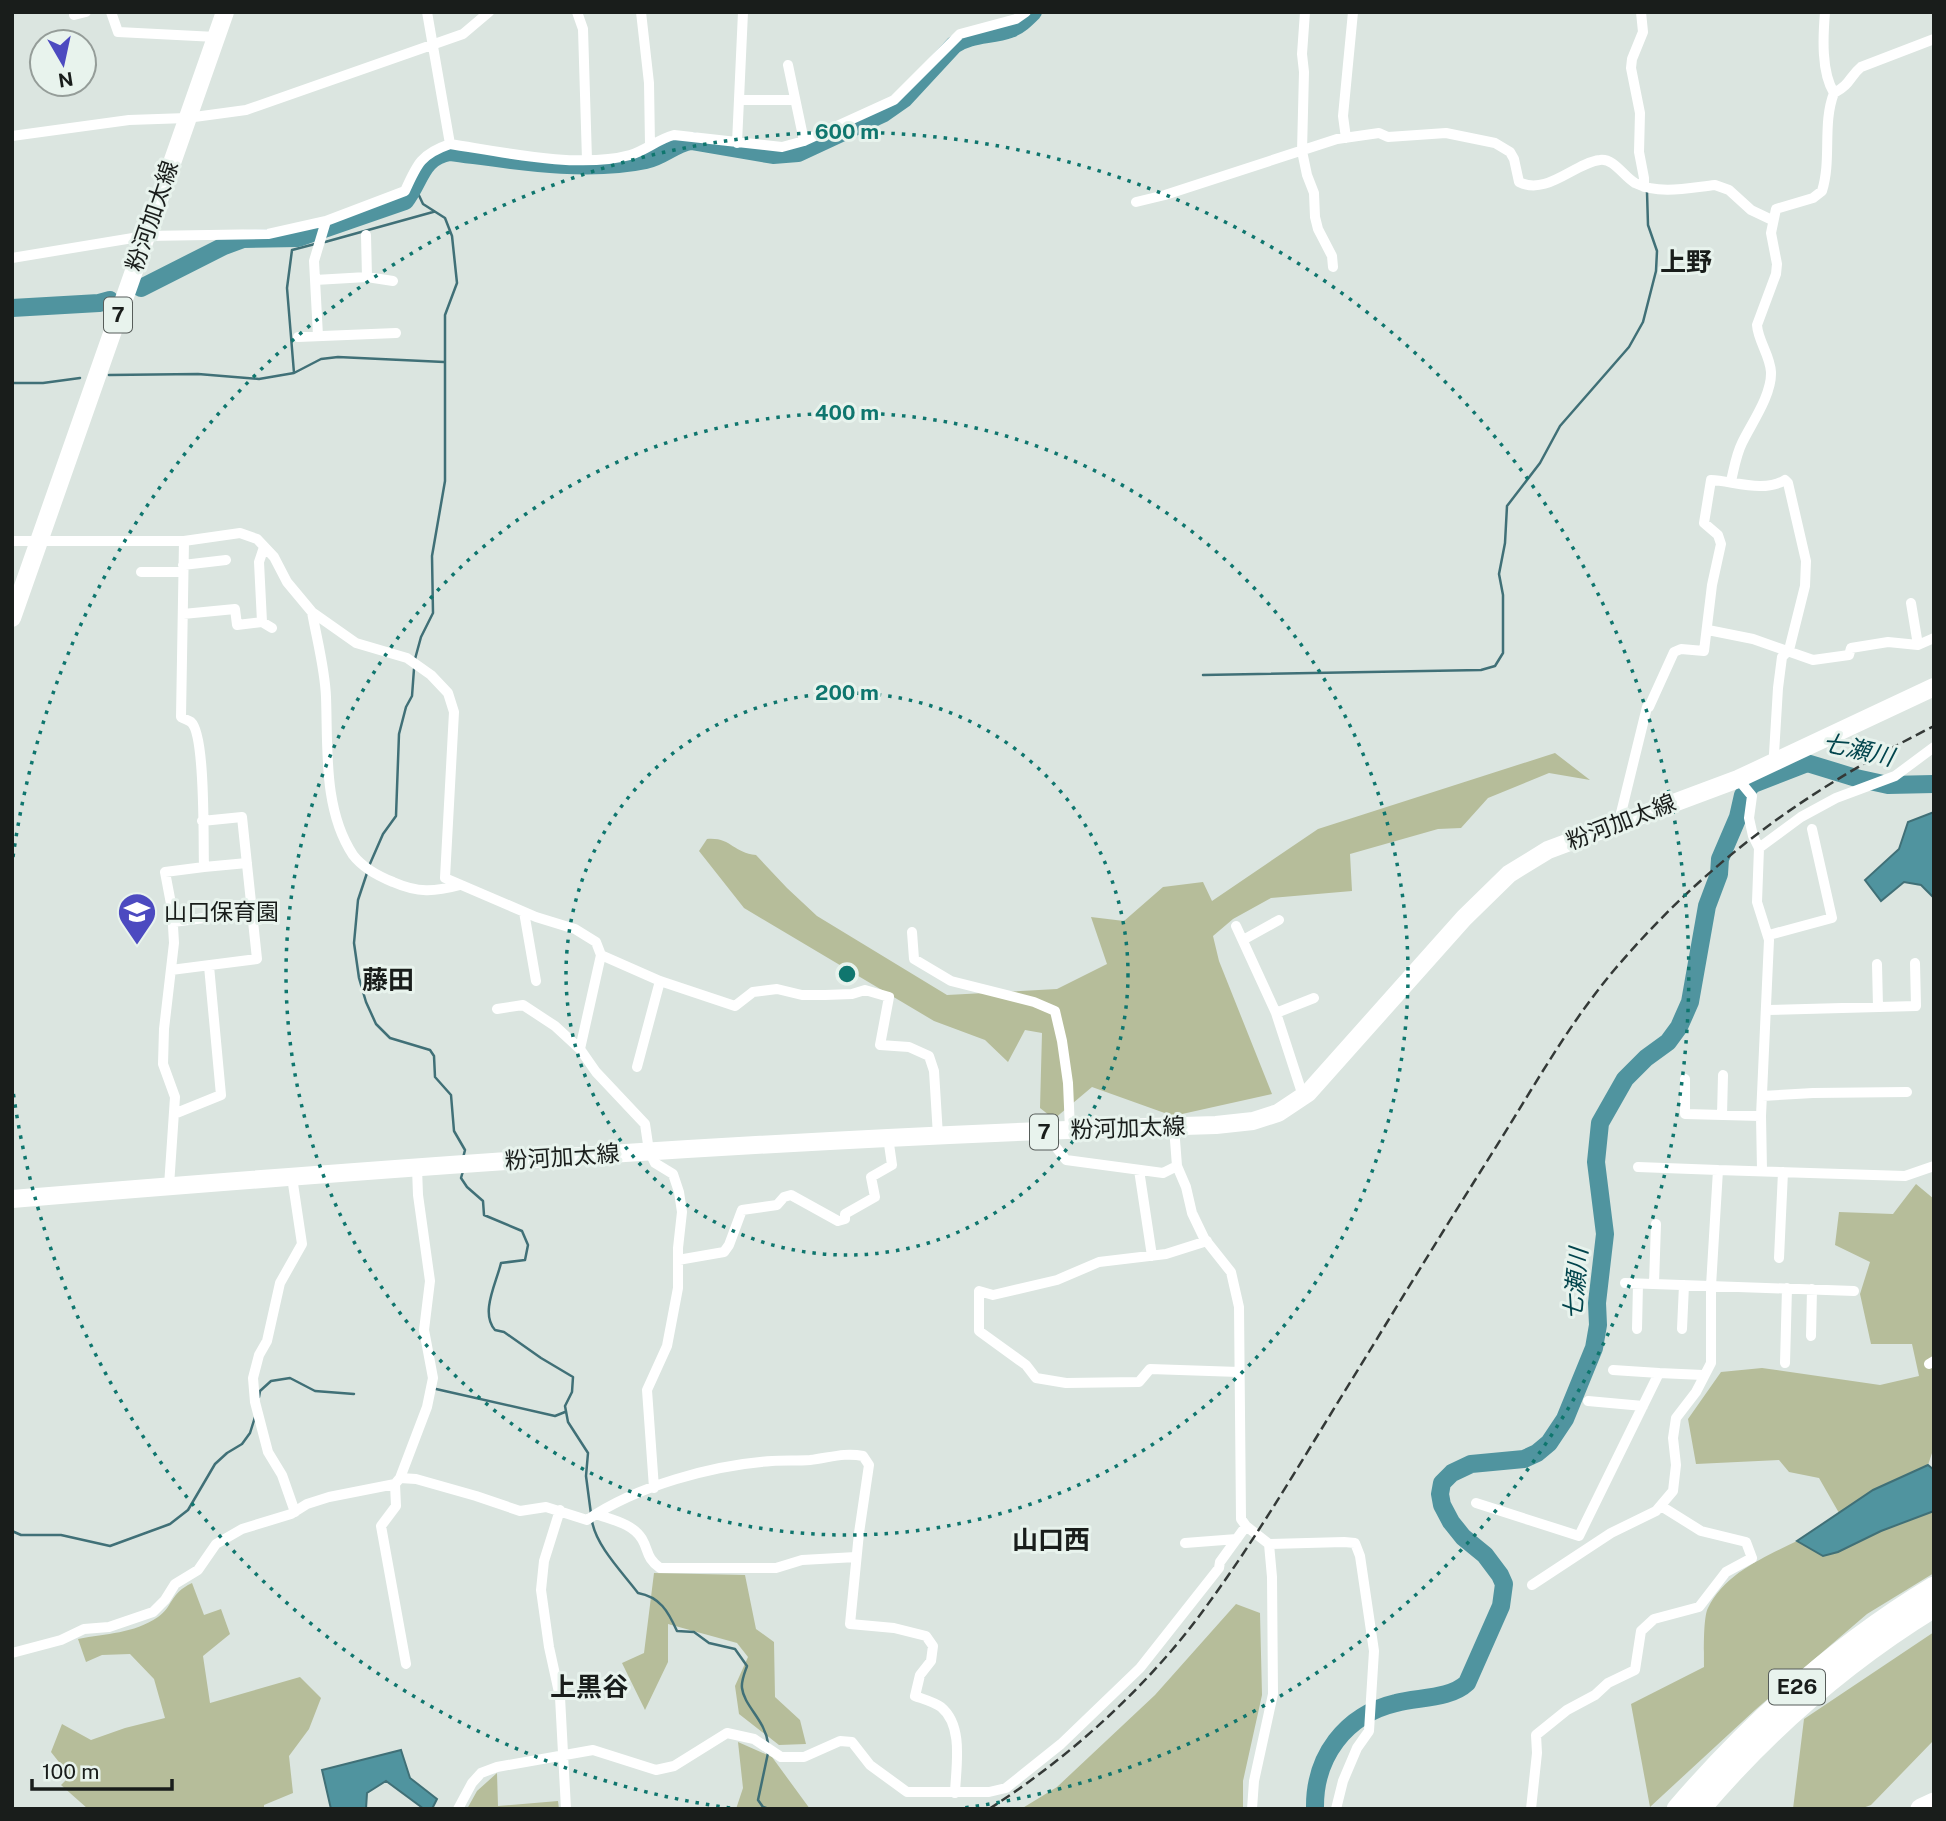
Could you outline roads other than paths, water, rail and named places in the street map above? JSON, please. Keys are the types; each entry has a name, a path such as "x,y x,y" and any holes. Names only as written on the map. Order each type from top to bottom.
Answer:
{"highway":[{"name":"E26","path":"1677,1809 1732,1748 1809,1676 1863,1634 1934,1587"},
{"name":"E26","path":"1700,1809 1753,1751 1824,1685 1872,1648 1934,1607"},
{"path":"1824,1685 1934,1612"},
{"path":"1922,1809 1934,1803"}],"main road":[{"name":"粉河加太線","path":"12,618 225,12"},
{"name":"粉河加太線","path":"12,1199 649,1151 888,1137 1216,1125 1253,1121 1278,1113 1303,1096 1464,918 1509,874 1548,850 1738,779 1934,687"}],"street":[{"path":"111,12 118,32 216,37"},
{"path":"427,12 450,144"},
{"path":"12,135 129,120 187,118 246,110 463,34 489,12"},
{"path":"577,12 583,29 587,160"},
{"path":"641,12 649,83 650,145"},
{"path":"737,143 743,12"},
{"path":"12,258 145,236 268,233 326,221 405,191 422,157 431,150 450,144 505,153 587,160 631,155 674,135 782,147 804,141 894,100 960,34 1016,19 1026,12"},
{"path":"1305,12 1302,54 1303,150 1307,175 1314,193 1318,229 1332,256 1333,267"},
{"path":"1346,138 1343,116 1353,12"},
{"path":"1641,12 1643,32 1630,68 1640,113 1639,152 1646,188"},
{"path":"1731,481 1741,445 1758,412 1771,373 1757,325 1776,274 1772,220 1776,209 1813,198 1822,191 1827,160 1829,113 1834,93 1822,41 1825,12"},
{"path":"1834,93 1850,83 1855,72 1861,67 1934,39"},
{"path":"788,65 804,141"},
{"path":"739,100 795,100"},
{"path":"1136,202 1346,138 1379,133 1388,137 1446,133 1504,148 1514,159 1519,182 1526,186 1548,182 1604,159 1627,179 1646,188 1715,185 1724,187 1751,210 1772,220"},
{"path":"318,336 316,250 326,221"},
{"path":"366,235 367,277"},
{"path":"315,279 367,277 393,281"},
{"path":"298,337 396,333"},
{"path":"1623,822 1621,813 1647,708 1674,652 1681,649 1704,651 1712,585 1721,544 1720,539 1707,528 1704,519 1711,480 1761,486 1770,486 1785,480 1788,483 1806,561 1805,586 1789,650 1782,657 1774,754 1777,760"},
{"path":"12,541 184,541 240,533 257,539 274,557 287,582 312,612 356,643 407,658 439,681 448,693 454,712 445,878 524,912 575,929 596,942 601,955 580,1049"},
{"path":"184,541 181,718 191,723 195,730 202,762 204,867"},
{"path":"183,614 235,609 237,625 267,625 259,562 264,547"},
{"path":"142,572 226,560"},
{"path":"1911,603 1918,645"},
{"path":"312,612 326,694 326,751 333,800 344,836 354,855 373,873 405,888 437,892 460,885"},
{"path":"1708,629 1753,639 1813,660 1849,655 1851,648 1888,642 1918,645 1934,638"},
{"path":"1759,848 1801,817 1836,798 1895,776 1934,747"},
{"path":"1738,779 1752,796 1749,818 1759,848 1757,902 1769,935 1761,1116 1762,1170"},
{"path":"172,970 257,959 242,817 202,821"},
{"path":"1769,935 1832,918 1812,829"},
{"path":"169,1186 175,1097 163,1064 164,1029 172,970 173,922 165,872 247,863"},
{"path":"173,922 252,912"},
{"path":"524,912 536,981"},
{"path":"1243,940 1279,919"},
{"path":"1236,926 1276,1013 1303,1096"},
{"path":"912,932 914,959 951,981 1034,1002 1055,1011 1068,1083 1070,1130"},
{"path":"601,955 660,981 735,1006 753,992 777,989 802,995 865,990 889,997 880,1045 909,1047 929,1056 934,1071 938,1136"},
{"path":"1767,1010 1916,1006 1915,963"},
{"path":"1877,964 1878,1007"},
{"path":"174,1114 221,1095 209,965"},
{"path":"637,1067 660,981"},
{"path":"1276,1013 1314,998"},
{"path":"497,1009 523,1006 555,1026 580,1049 596,1072 645,1124 649,1151 655,1163 673,1174 679,1192 682,1212 678,1288 667,1346 647,1390 654,1488"},
{"path":"1722,1115 1723,1075"},
{"path":"1685,1079 1685,1114 1761,1116"},
{"path":"1762,1096 1907,1092"},
{"path":"1174,1126 1177,1166 1186,1187 1192,1213 1207,1241 1231,1272 1239,1307 1241,1519 1269,1544 1355,1543 1360,1556 1374,1651 1369,1731 1357,1748 1343,1781 1336,1809"},
{"path":"1044,1132 1066,1160 1163,1173 1177,1166"},
{"path":"678,1260 724,1252 742,1210 777,1205 790,1195 838,1221 845,1219 845,1214 875,1197 871,1177 892,1165 888,1137"},
{"path":"1638,1167 1905,1176 1934,1166"},
{"path":"406,1664 381,1526 396,1506 397,1481 426,1407 433,1378 424,1330 430,1281 417,1168"},
{"path":"1139,1170 1152,1256"},
{"path":"1532,1585 1612,1533 1656,1511 1673,1491 1676,1465 1673,1438 1676,1418 1696,1392 1711,1363 1718,1170"},
{"path":"1779,1258 1783,1172"},
{"path":"292,1177 302,1244 280,1283 267,1341 259,1355 253,1378 255,1402 268,1452 282,1475 295,1511"},
{"path":"1654,1284 1656,1224"},
{"path":"1207,1241 1167,1254 1099,1262 1057,1280 993,1296 979,1291 979,1331 1026,1365 1036,1378 1066,1383 1139,1382 1150,1368 1239,1372"},
{"path":"1625,1283 1854,1291"},
{"path":"1637,1329 1639,1283"},
{"path":"1682,1329 1684,1285"},
{"path":"1784,1363 1787,1288"},
{"path":"1811,1336 1812,1289"},
{"path":"1613,1370 1703,1375"},
{"path":"1476,1503 1579,1536 1659,1373"},
{"path":"1588,1401 1643,1406"},
{"path":"12,1653 61,1640 84,1629 109,1627 153,1612 175,1584 198,1570 216,1544 242,1529 329,1497 416,1479 520,1511 546,1507 587,1520 654,1488 704,1472 770,1461 810,1460 849,1453 863,1456 869,1465 850,1623 894,1628 926,1636 933,1646 931,1661 920,1675 915,1696 939,1705 953,1721 956,1747 955,1793"},
{"path":"1531,1809 1537,1752 1536,1735 1567,1710 1595,1695 1608,1683 1635,1670 1641,1631 1654,1619 1699,1608 1726,1572 1752,1558 1746,1542 1700,1531 1661,1506"},
{"path":"559,1510 544,1561 541,1590 560,1697 566,1809"},
{"path":"596,1514 630,1526 642,1538 650,1561 660,1568 776,1568 802,1560 856,1557"},
{"path":"458,1809 472,1783 481,1773 497,1767 593,1750 656,1770 674,1766 727,1733 754,1739 781,1757 804,1757 840,1741 852,1742 870,1765 907,1792 989,1792 1006,1788 1061,1744 1140,1668 1219,1568 1220,1562 1246,1526"},
{"path":"1185,1543 1237,1539"},
{"path":"1252,1809 1254,1782 1273,1694 1272,1577 1269,1544"}],"water":[{"path":"1934,812 1934,898 1921,885 1904,882 1881,901 1865,880 1899,849 1908,822"},
{"path":"1928,1465 1934,1470 1934,1511 1823,1556 1797,1541 1873,1490"},
{"path":"401,1750 410,1778 437,1799 432,1809 424,1809 386,1781 367,1793 366,1809 331,1809 322,1770"}],"waterway":[{"path":"141,288 243,239 298,238 405,201 427,164 450,152 574,165 623,164 646,160 691,141 773,155 798,153 884,113 904,99 954,45 967,38 1013,28 1033,12"},
{"path":"415,187 423,204 445,218 452,236 457,283 445,315 445,481 432,556 433,613 421,637 415,659"},
{"path":"1203,675 1481,670 1495,666 1503,653 1503,595 1499,574 1505,543 1507,506 1540,463 1560,426 1629,347 1643,322 1656,271 1657,251 1648,225 1647,192"},
{"path":"325,242 433,212"},
{"path":"294,373 287,288 292,250 315,244"},
{"path":"12,308 110,300"},
{"path":"109,375 198,374 259,379 294,373 321,359 338,357 444,362"},
{"path":"12,383 43,383 80,378"},
{"path":"369,866 383,834 396,816 399,734 406,707 412,696 414,669"},
{"name":"七瀬川","path":"1315,1809 1320,1772 1336,1741 1362,1717 1378,1709 1443,1695 1467,1683 1501,1606 1504,1584 1500,1575 1485,1555 1463,1537 1451,1522 1442,1505 1442,1483 1452,1473 1471,1464 1524,1459 1537,1453 1549,1443 1565,1419 1594,1348 1598,1325 1597,1303 1605,1234 1596,1162 1600,1123 1625,1079 1646,1058 1668,1042 1679,1027 1690,1002 1707,906 1719,874 1720,859 1738,817 1743,795 1753,784 1807,763 1888,785 1934,784"},
{"path":"367,873 358,900 354,943 366,1002 376,1024 390,1038 430,1050 434,1056 435,1077 451,1095 454,1131 465,1150 463,1158"},
{"path":"463,1171 461,1178 483,1201 484,1215 522,1231 528,1245 525,1260 501,1263 490,1298 489,1315 495,1330 504,1332 573,1377 572,1392 565,1406 568,1422 588,1453 586,1476 591,1514"},
{"path":"259,1397 260,1391 271,1381 290,1378 315,1391 354,1394"},
{"path":"436,1389 555,1416 565,1412"},
{"path":"12,1531 21,1535 61,1535 110,1546 170,1524 188,1510 215,1464 242,1444 250,1433 255,1417"},
{"path":"592,1521 599,1540 618,1568 638,1593 652,1598 662,1606 677,1631 694,1632 709,1643 735,1649 747,1666 742,1682 746,1701 763,1727 768,1743"},
{"path":"768,1753 758,1800 763,1807 769,1809"}],"railway":[{"path":"989,1809 1044,1770 1097,1727 1169,1654 1209,1603 1278,1499 1555,1052 1615,969 1686,894 1762,831 1844,776 1934,726"}],"place":[{"name":"山口保育園","path":"137,946"}],"district":[{"name":"上野","path":"1686,262"},
{"name":"藤田","path":"388,980"},
{"name":"山口西","path":"1051,1540"},
{"name":"上黒谷","path":"589,1687"}]}
